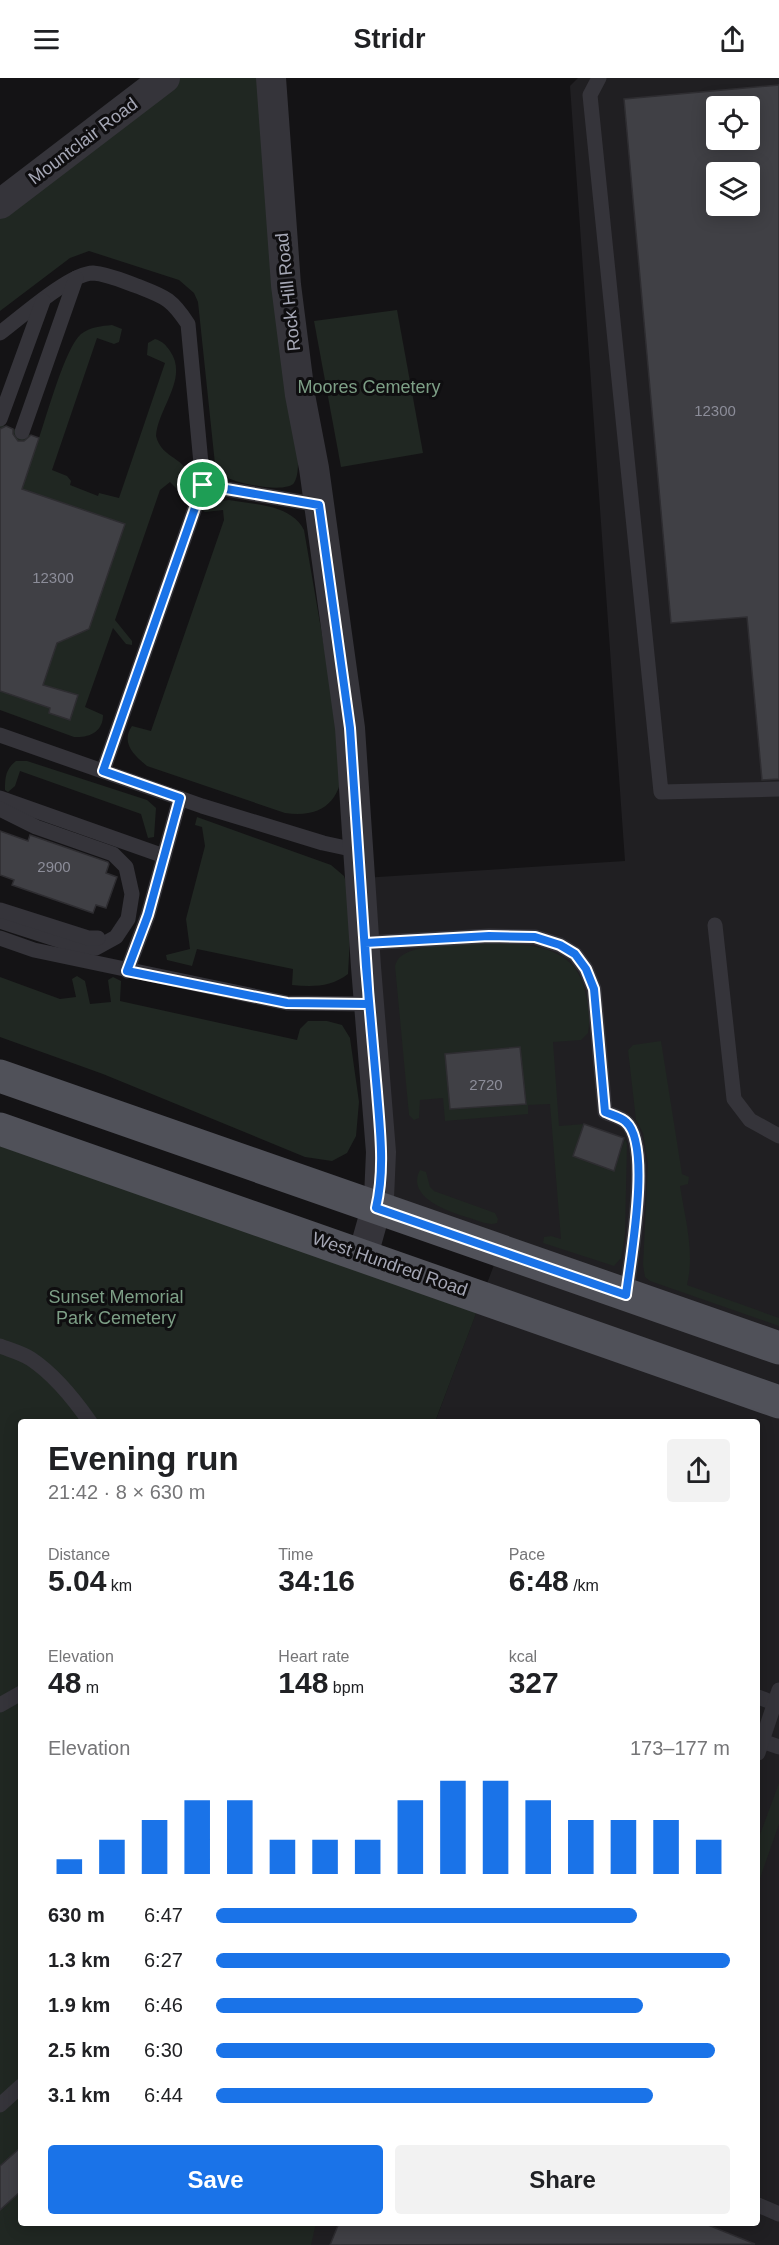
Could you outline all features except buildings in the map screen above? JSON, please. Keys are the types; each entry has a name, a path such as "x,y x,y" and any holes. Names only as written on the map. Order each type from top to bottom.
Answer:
{"main road":[{"path":"0,1076 779,1348"},
{"name":"West Hundred Road","path":"0,1129 779,1402"}],"street":[{"name":"Mountclair Road","path":"0,204 165,78"},
{"name":"Rock Hill Road","path":"270,78 286,285 300,395 319,505 350,728 360,851 381,1152 376,1208 363,1255"}],"lane":[{"path":"599,78 590,95 661,792 779,789"},
{"path":"0,333 70,280 91,273 116,278 164,296 177,306 188,324 203,485 103,771"},
{"path":"22,432 76,278"},
{"path":"0,419 43,301"},
{"path":"203,485 319,505"},
{"path":"3,734 180,798 322,843 360,851"},
{"path":"0,798 165,856"},
{"path":"127,971 148,915 180,798"},
{"path":"0,809 36,827 113,854 126,867 132,894 128,919 116,937 96,948 74,945 0,921"},
{"path":"0,910 88,938 106,937 119,932"},
{"path":"715,925 734,1099 750,1120 779,1136"},
{"path":"365,943 489,936 535,937 560,945 575,954 586,969 594,989 605,1112 626,1122 634,1134 638,1155 638,1189 626,1295"},
{"path":"0,938 34,950 287,1003 369,1004"},
{"path":"0,1346 30,1359 47,1372 72,1398 88,1419"},
{"path":"0,1705 18,1695"},
{"path":"760,1697 777,1696 760,1747 779,1747"},
{"path":"0,2105 18,2089"},
{"path":"760,2206 779,2214"}],"shaded area":[{"path":"578,78 779,78 779,2245 207,2245 211,2226 760,2226 760,1419 436,1419 500,1249 378,1208 363,878 625,861 570,86"}],"green space":[{"path":"179,78 258,78 298,460 296,478 289,486 281,488 248,484 230,479 217,469 198,302 194,293 179,280 89,251 70,258 0,311 0,218"},
{"name":"Moores Cemetery","path":"397,310 423,453 341,467 314,321"},
{"path":"112,325 122,329 119,342 114,344 97,338 52,470 67,476 71,481 70,485 98,496 99,493 119,498 165,363 147,355 148,343 155,339 170,351 175,361 176,372 156,436 165,451 183,465 187,472 187,480 185,492 181,493 170,482 160,490 115,620 132,641 132,645 126,644 113,628 85,707 103,715 101,726 90,735 74,737 0,710 0,424 39,438 63,367 75,342 81,334 88,330"},
{"path":"229,500 281,510 298,521 304,530 343,757 340,783 336,794 322,808 312,812 285,813 147,766 130,749 128,743 132,726 151,731 224,520 223,510 205,512 201,509 219,501"},
{"path":"16,761 27,761 147,800 156,808 154,837 148,838 141,814 20,771 15,786 8,792 5,790 7,773"},
{"path":"197,817 331,865 344,876 352,900 348,974 328,984 300,986 292,985 293,969 197,949 192,966 167,960 166,955 190,949 186,919 205,846 202,827 195,825"},
{"path":"478,943 514,944 548,950 562,957 574,967 582,981 589,1013 588,1033 581,1040 553,1042 559,1126 584,1124 614,1170 625,1139 627,1144 625,1234 621,1258 614,1266 543,1243 544,1237 551,1236 561,1239 550,1104 528,1105 528,1114 445,1121 443,1098 420,1100 419,1118 414,1120 409,1115 396,963 405,953 425,947"},
{"path":"77,976 85,981 90,1004 111,1002 108,980 113,977 121,981 120,1001 297,1040 300,1029 308,1021 327,1021 342,1025 350,1038 359,1102 356,1136 347,1153 332,1161 305,1157 103,1074 0,1037 0,977 60,999 76,997 72,979"},
{"path":"661,1041 682,1174 689,1177 688,1184 680,1186 690,1248 687,1285 779,1318 779,1326 650,1281 645,1277 643,1265 648,1164 643,1133 636,1120 628,1050 633,1045"},
{"name":"Sunset Memorial Park Cemetery","path":"0,1146 477,1311 436,1419 18,1419 18,2226 315,2226 311,2245 0,2245"},
{"path":"420,1170 426,1172 430,1187 434,1191 495,1213 497,1223 480,1222 433,1203 419,1189 417,1180"},
{"path":"779,1783 779,1824 760,1878 760,1835"}],"route":[{"path":"203,485 103,771 180,798 148,915 127,971 287,1003 369,1004 365,943 489,936 535,937 560,945 575,954 586,969 594,989 605,1112 626,1122 634,1134 638,1155 634,1236 626,1295 376,1208 379,1198 381,1152 369,1004 366,967 360,851 350,728 319,505 203,485"}]}
